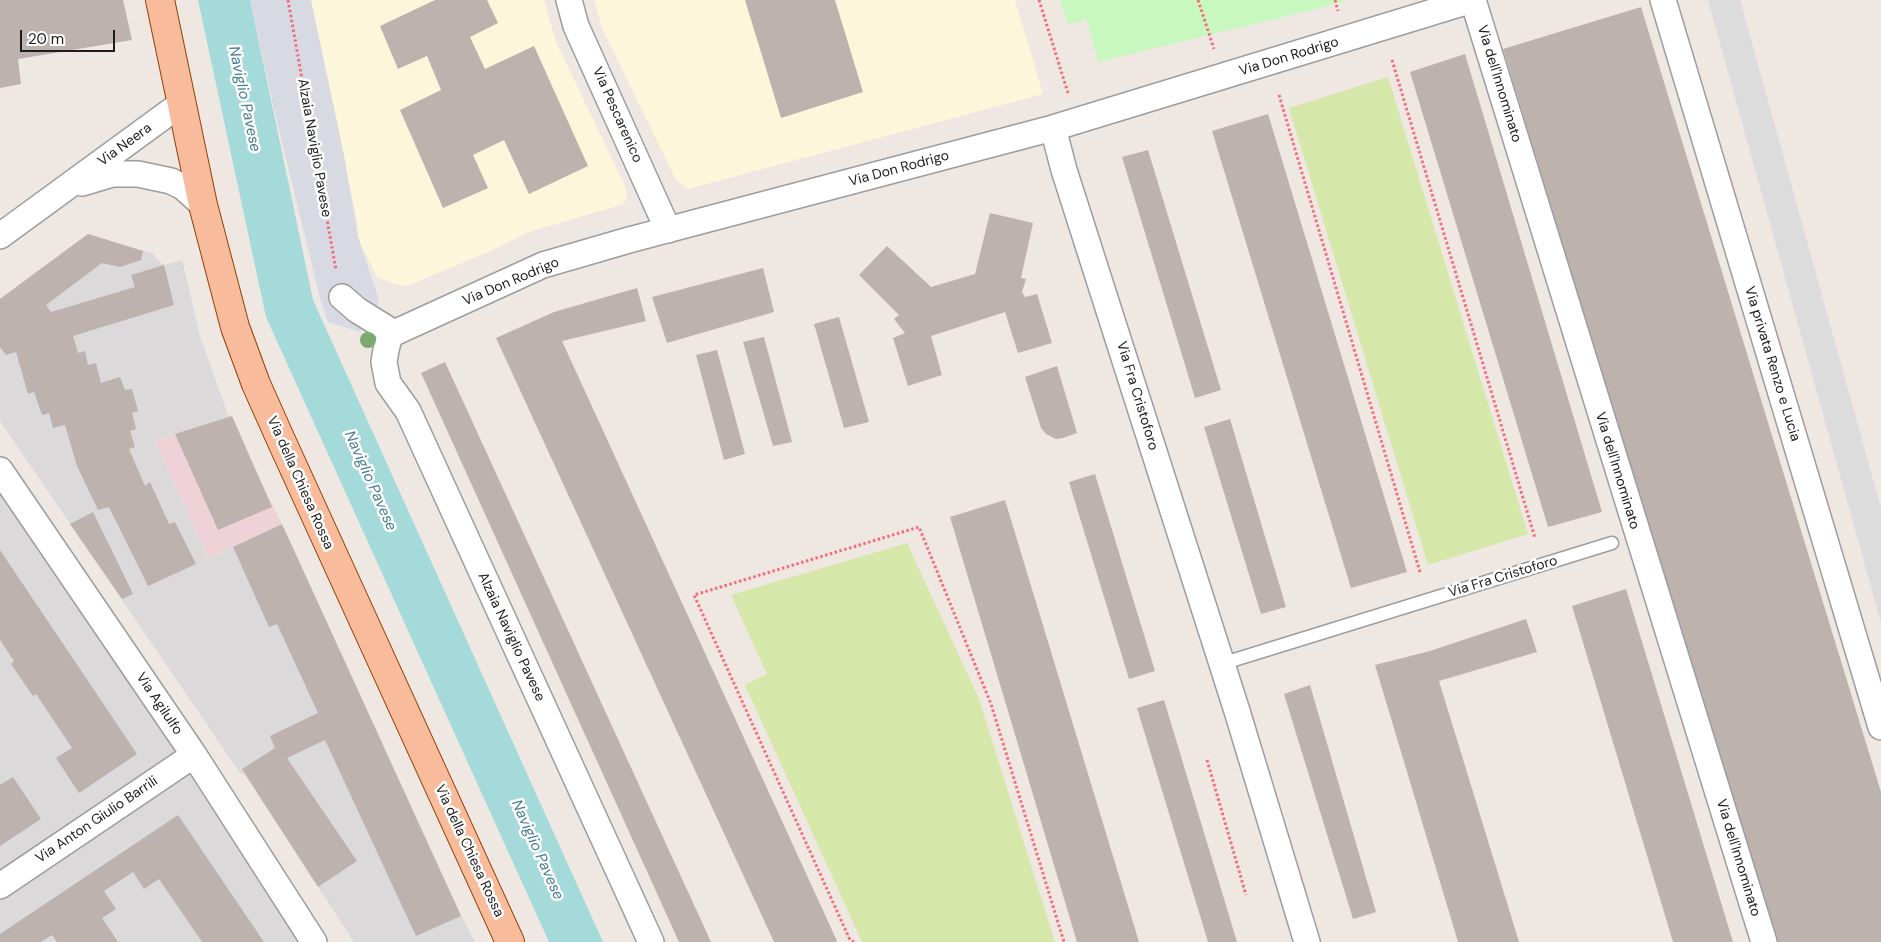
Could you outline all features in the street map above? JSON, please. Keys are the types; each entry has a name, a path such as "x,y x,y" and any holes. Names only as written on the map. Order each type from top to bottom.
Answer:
{"main road":[{"name":"Via della Chiesa Rossa","path":"160,0 203,205 235,327 256,384 510,942"}],"street":[{"name":"Via Pescarenico","path":"569,0 576,26 668,230"},
{"name":"Via Don Rodrigo","path":"394,333 543,265 1053,128 1472,0"},
{"name":"Via dell'Innominato","path":"1472,0 1764,942"},
{"name":"Via privata Renzo e Lucia","path":"1663,0 1881,727"},
{"name":"Via Neera","path":"0,236 182,103"},
{"name":"Via Fra Cristoforo","path":"1053,128 1064,170 1221,664 1306,942"},
{"name":"Via Neera","path":"68,187 112,174 138,174 171,181 183,187 203,205"},
{"path":"342,297 357,310 394,333"},
{"name":"Alzaia Naviglio Pavese","path":"394,333 389,338 384,362 388,383 408,411 651,942"},
{"name":"Via Agilulfo","path":"0,470 194,755 314,942"},
{"name":"Via Anton Giulio Barrili","path":"0,886 194,755"}],"lane":[{"name":"Via Fra Cristoforo","path":"1221,664 1612,543"}],"path":[{"name":"Alzaia Naviglio Pavese","path":"288,0 342,297"},
{"path":"1038,0 1068,94"},
{"path":"1198,0 1214,50"},
{"path":"1335,0 1339,13"},
{"path":"1392,60 1535,538"},
{"path":"1278,95 1420,572"},
{"path":"854,942 850,940 694,595 919,527 991,704 1064,942"},
{"path":"1207,760 1246,895"}],"shaded area":[{"path":"250,0 311,0 344,155 358,237 379,300 369,330 363,328 360,332 328,322 320,298 275,113"},
{"path":"310,0 544,0 556,42 625,186 627,196 624,204 529,232 486,253 407,286 395,284 377,277 358,237 357,221"},
{"path":"594,0 1015,0 1043,94 688,189 676,180 602,28"},
{"path":"1708,0 1740,0 1881,508 1881,623"},
{"path":"88,234 154,254 156,259 164,265 182,260 200,336 229,418 155,441 208,558 282,524 475,942 354,942 245,775 240,773 0,421 0,299"},
{"path":"229,418 282,524 208,558 155,441"},
{"path":"0,470 314,942 0,942"}],"green space":[{"path":"1060,0 1348,0 1098,62 1087,19 1068,24"},
{"path":"1388,77 1528,534 1428,565 1289,108"},
{"path":"907,543 979,699 1055,942 862,942 745,685 767,674 731,595"}],"water":[{"name":"Naviglio Pavese","path":"198,0 250,0 313,300 603,942 549,942 266,317"}],"building":[{"path":"0,0 123,0 132,40 18,59 21,84 0,88"},
{"path":"435,0 487,0 498,23 470,37 485,69 534,46 588,166 529,194 504,140 473,155 488,188 443,208 400,110 441,90 427,56 398,69 380,26"},
{"path":"745,0 835,0 863,92 781,118"},
{"path":"1641,7 1881,792 1881,942 1775,942 1503,49"},
{"path":"1465,54 1602,512 1548,527 1410,72"},
{"path":"1268,114 1407,572 1351,588 1212,131"},
{"path":"1148,150 1221,390 1195,398 1122,157"},
{"path":"990,213 1033,223 1021,278 1026,279 1022,292 1025,297 1037,294 1052,343 1018,353 1005,312 931,336 942,375 908,386 893,338 905,333 894,319 899,315 859,275 887,246 931,287 975,274"},
{"path":"88,234 143,251 141,260 120,267 102,263 46,305 51,312 135,287 131,275 164,265 174,305 73,336 78,353 85,351 88,365 96,363 101,383 120,377 125,390 132,389 138,411 132,413 136,429 130,431 135,447 129,449 145,486 150,482 169,524 175,522 196,564 148,586 109,507 98,510 77,466 65,425 53,428 49,413 42,415 34,392 28,394 16,352 6,355 0,347 0,299"},
{"path":"763,268 774,312 667,343 652,297"},
{"path":"637,288 646,321 562,341 837,941 835,942 774,942 496,338 554,312"},
{"path":"839,317 869,422 844,428 814,324"},
{"path":"764,337 792,442 773,446 743,342"},
{"path":"717,350 745,454 724,460 696,355"},
{"path":"445,362 711,942 679,942 421,373"},
{"path":"1057,366 1077,433 1056,439 1046,434 1041,428 1025,377"},
{"path":"232,416 272,507 218,530 175,434"},
{"path":"1230,419 1286,607 1261,614 1204,427"},
{"path":"1095,474 1155,671 1129,679 1069,482"},
{"path":"1005,500 1139,942 1077,942 950,517"},
{"path":"93,512 133,594 122,599 70,524"},
{"path":"282,524 461,916 416,936 325,740 287,758 357,861 318,887 242,769 275,748 270,736 318,713 277,624 269,627 233,547"},
{"path":"0,550 137,754 79,793 56,758 72,748 36,694 33,696 11,664 14,661 0,640"},
{"path":"1626,589 1733,942 1673,942 1572,606"},
{"path":"1526,619 1537,652 1439,681 1519,942 1458,942 1375,665 1430,651"},
{"path":"1310,685 1376,912 1353,919 1284,694"},
{"path":"1164,700 1237,942 1208,942 1137,708"},
{"path":"13,777 41,819 0,846 0,785"},
{"path":"178,815 264,942 202,942 159,879 144,889 133,872 104,891 116,909 102,918 118,942 57,942 52,935 41,942 0,942 0,934"}]}
